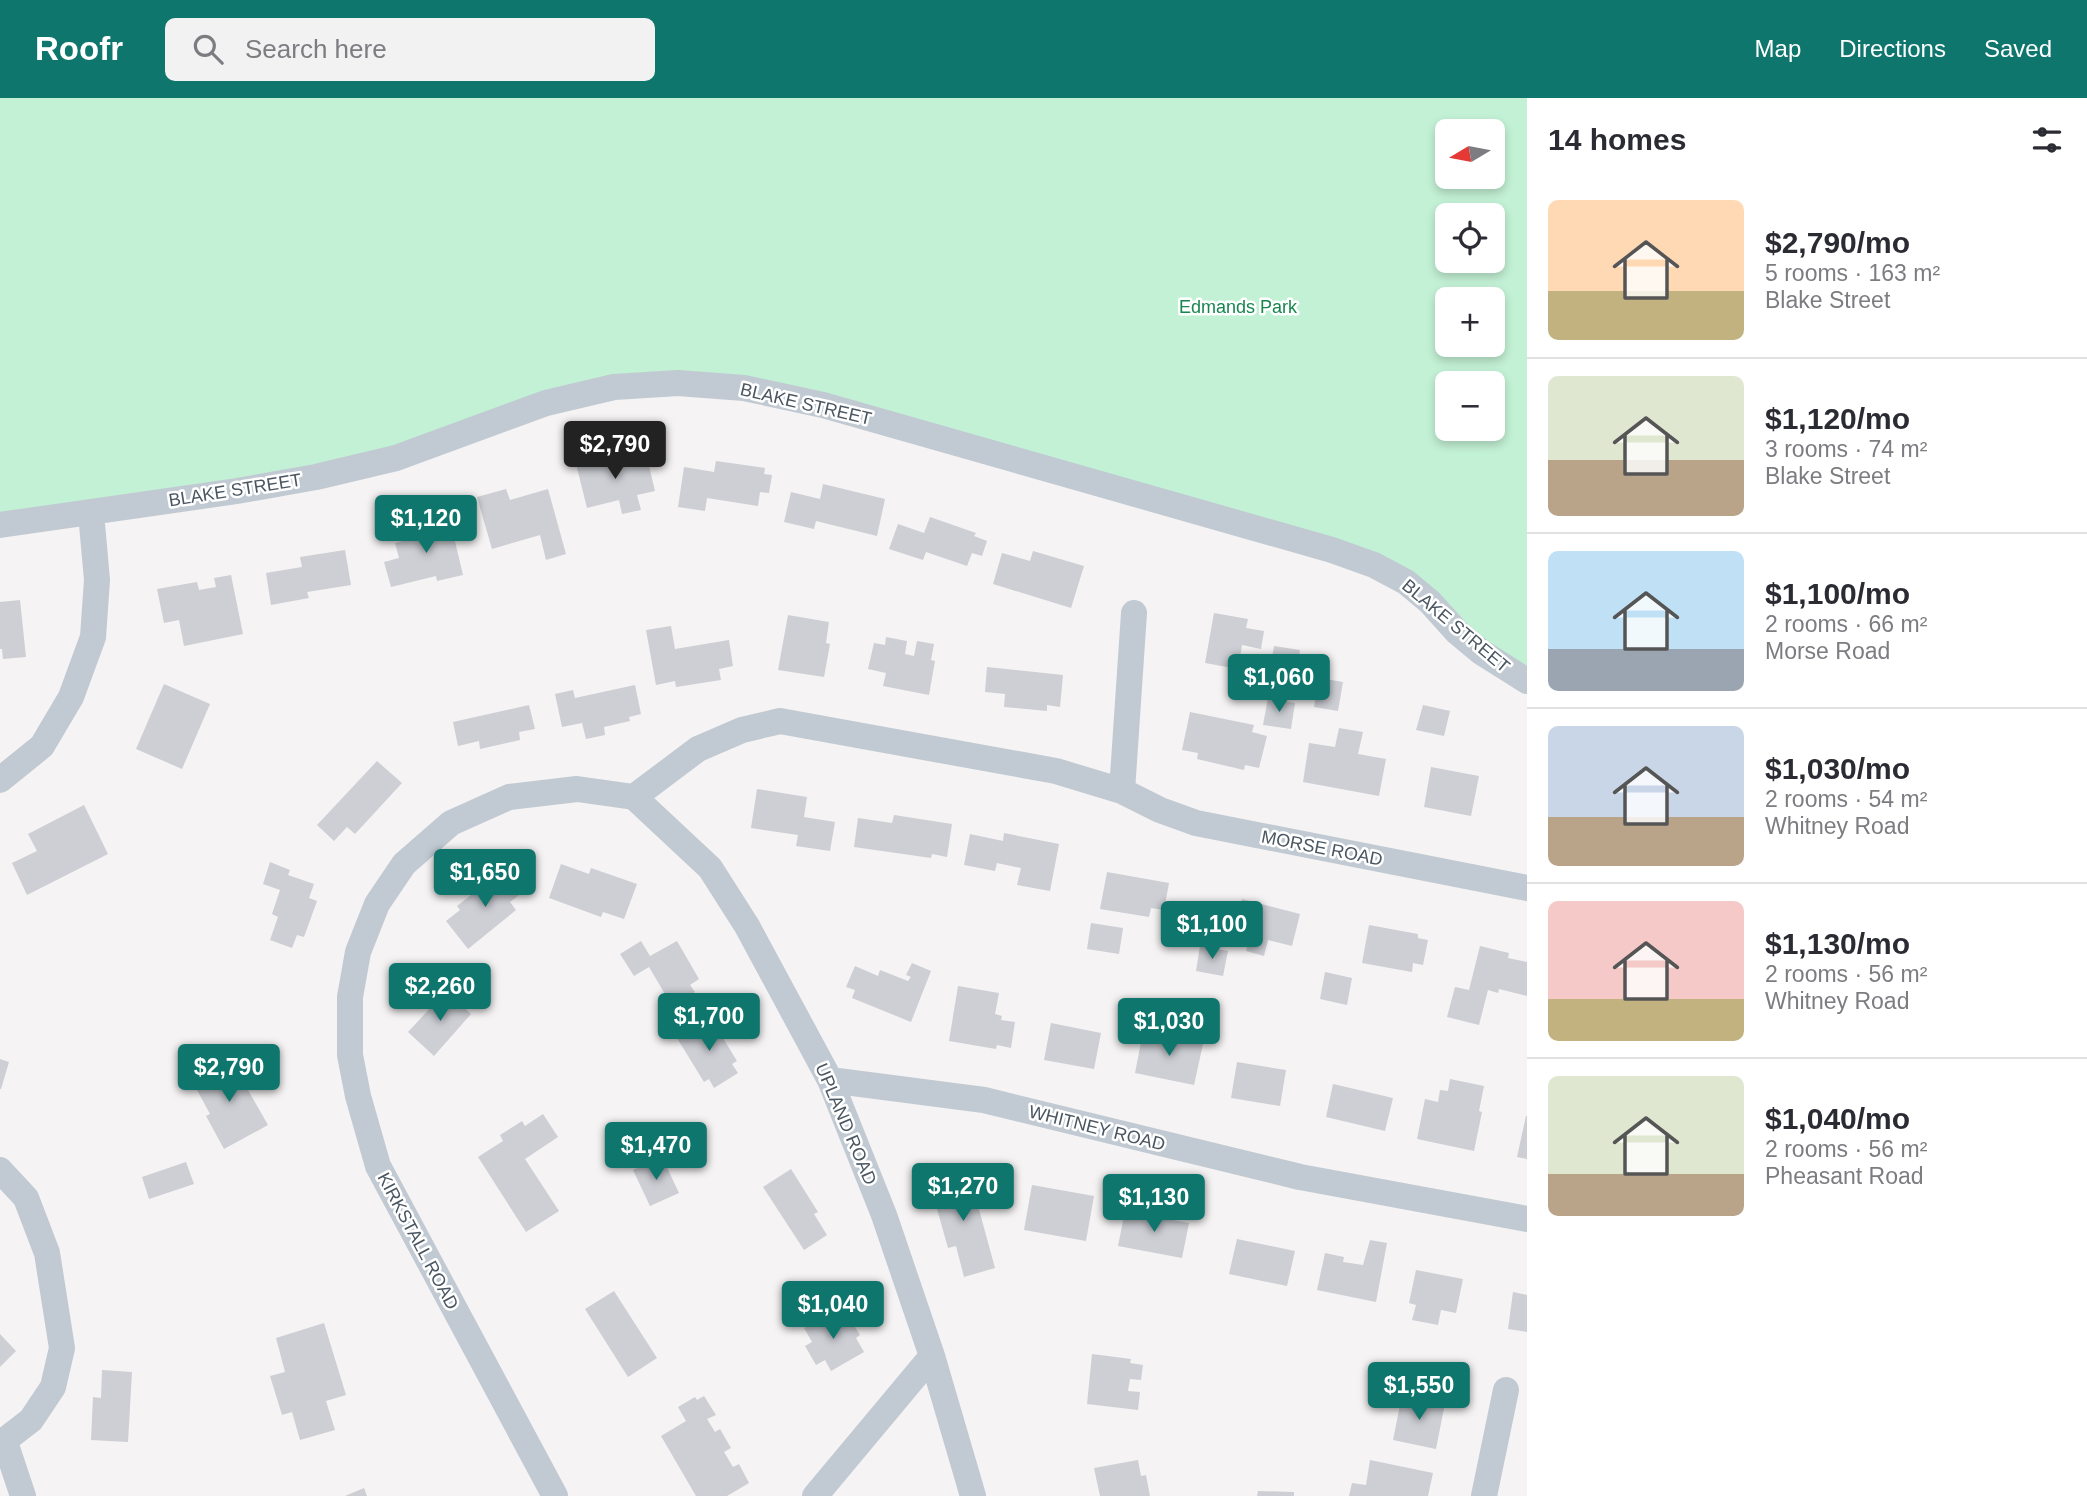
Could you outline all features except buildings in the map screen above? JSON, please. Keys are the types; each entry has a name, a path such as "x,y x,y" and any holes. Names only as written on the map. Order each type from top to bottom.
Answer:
{"street":[{"name":"BLAKE STREET","path":"0,524 91,513 316,477 396,458 546,403 614,387 678,383 744,388 836,409 1332,550 1374,565 1416,590 1481,652 1527,681"},
{"path":"0,780 42,746 71,697 93,638 97,580 91,513"},
{"path":"1122,791 1134,613"},
{"name":"MORSE ROAD","path":"634,797 698,749 743,730 780,721 1056,771 1122,791 1160,810 1196,823 1527,888"},
{"name":"KIRKSTALL ROAD","path":"555,1496 378,1166 358,1096 350,1055 350,997 358,952 377,904 404,864 451,823 509,797 577,789 634,797"},
{"name":"UPLAND ROAD","path":"634,797 710,868 747,926 831,1080 884,1215 932,1356 973,1496"},
{"name":"WHITNEY ROAD","path":"831,1080 984,1100 1300,1177 1527,1219"},
{"path":"0,1170 26,1198 47,1253 62,1348 53,1387 31,1420 3,1443 23,1496"},
{"path":"816,1496 932,1356"},
{"path":"1484,1496 1506,1390"}],"green space":[{"name":"Edmands Park","path":"0,98 1527,98 1527,681 1401,579 823,405 614,387 396,458 0,525"}]}
